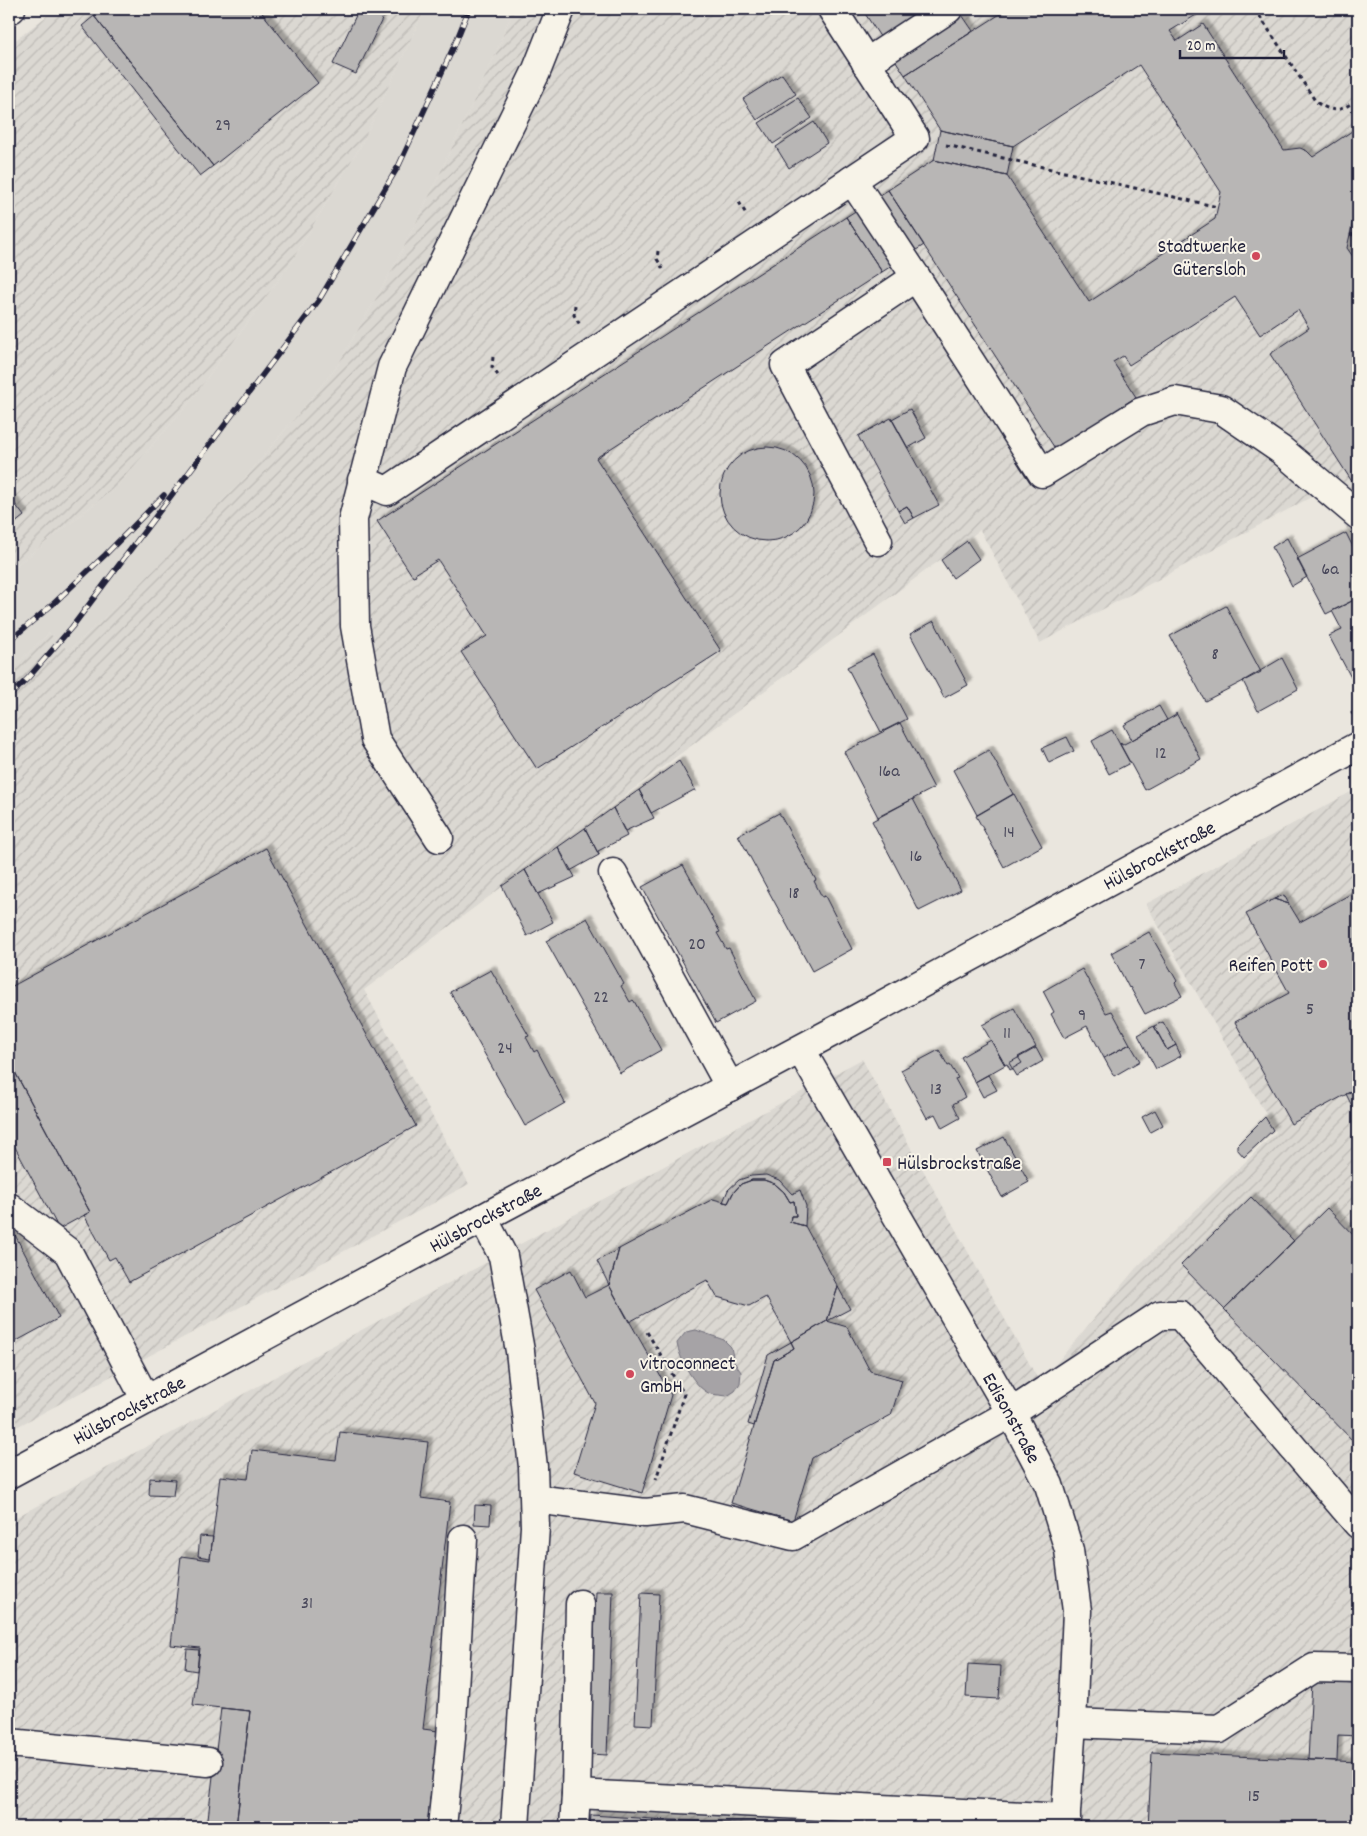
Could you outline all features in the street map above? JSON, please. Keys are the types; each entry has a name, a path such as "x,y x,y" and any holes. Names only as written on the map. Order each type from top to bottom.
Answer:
{"street":[{"path":"439,838 375,738 355,626 354,519 362,480 392,367 536,72 561,9"},
{"path":"362,480 387,491 915,138 832,9"},
{"path":"866,63 948,9"},
{"path":"852,180 1042,473 1141,412 1175,401 1220,409 1281,450 1358,515"},
{"path":"878,541 785,365 916,276"},
{"name":"Hülsbrockstraße","path":"9,1474 482,1218 801,1050 1358,746"},
{"path":"613,873 730,1087"},
{"name":"Edisonstraße","path":"801,1050 1011,1413 1049,1485 1069,1550 1078,1611 1065,1823"},
{"path":"9,1207 68,1252 146,1400"},
{"path":"482,1218 503,1256 520,1351 533,1467 535,1527 515,1827"},
{"path":"534,1499 645,1513 685,1509 793,1536 1011,1413 1160,1315 1180,1315 1358,1524"},
{"path":"442,1827 451,1738 463,1539"},
{"path":"574,1827 580,1604"},
{"path":"1072,1723 1219,1729 1314,1668 1358,1669"},
{"path":"9,1743 208,1762"},
{"path":"576,1794 958,1820 1065,1823"}],"path":[{"path":"1255,9 1316,102 1327,110 1342,110 1358,99"},
{"path":"915,138 1218,207"},
{"path":"1350,234 1358,236"},
{"path":"645,1513 684,1394 647,1332"}],"shaded area":[{"path":"56,9 425,9 362,143 290,264 189,403 116,487 9,571 9,45"},
{"path":"425,9 513,9 497,51 434,186 394,267 336,368 248,475 140,584 69,651 49,633 9,672 9,571 116,487 189,403 290,264 362,143"},
{"path":"513,9 1358,9 1358,544 1341,521 1315,495 1040,643 980,530 364,990 469,1184 9,1431 9,672 49,633 69,651 140,584 248,475 336,368 394,267 434,186 497,51"},
{"path":"1358,788 1358,1827 9,1827 9,1521 862,1059 1040,1383 1136,1268 1276,1132 1146,904"},
{"path":"696,1330 724,1340 731,1347 734,1362 741,1372 740,1383 735,1391 727,1396 711,1394 705,1391 694,1380 684,1364 677,1343 686,1332"}],"building":[{"path":"104,9 259,9 318,83 213,166 94,16"},
{"path":"359,9 387,9 356,74 333,64"},
{"path":"862,9 958,9 973,31 905,75"},
{"name":"Stadtwerke Gütersloh","path":"1008,9 1206,9 1170,31 1177,41 1203,24 1284,150 1300,148 1307,151 1313,157 1358,127 1358,217 1353,221 1347,248 1358,264 1358,491 1270,354 1309,328 1298,310 1260,335 1235,297 1129,365 1123,356 1113,362 1136,397 1056,450 888,190 934,160 1007,176 1089,302 1215,219 1221,192 1139,65 1013,146 940,130 905,75"},
{"path":"94,16 213,166 200,176 82,26"},
{"path":"782,74 796,94 757,120 743,99"},
{"path":"798,98 812,118 773,144 759,123"},
{"path":"814,122 827,143 789,168 776,147"},
{"path":"940,130 1013,146 1007,176 934,160"},
{"path":"888,190 924,245 882,272 846,217"},
{"path":"846,217 882,272 596,458 721,651 537,769 461,652 487,636 438,560 413,577 377,521"},
{"path":"910,409 926,438 908,448 892,419"},
{"path":"891,418 939,505 914,518 907,506 898,511 858,436"},
{"path":"767,447 785,451 800,461 810,476 814,494 810,512 800,527 785,537 767,541 749,537 734,527 724,512 720,494 724,476 734,461 749,451"},
{"path":"9,496 24,516 9,528"},
{"path":"907,506 914,518 905,523 898,511"},
{"path":"1346,533 1358,557 1358,598 1326,614 1297,559"},
{"path":"1287,538 1307,577 1292,586 1272,547"},
{"path":"967,541 979,559 953,578 941,560"},
{"path":"1358,598 1358,685 1356,687 1329,636 1342,630 1332,611"},
{"path":"1226,606 1261,672 1205,701 1170,636"},
{"path":"934,621 968,685 944,698 910,634"},
{"path":"873,654 907,719 881,732 847,667"},
{"path":"1282,658 1298,689 1258,711 1243,681"},
{"path":"1159,706 1167,720 1132,740 1124,725"},
{"path":"1176,713 1201,759 1145,790 1120,744 1122,745 1132,740 1176,715"},
{"path":"900,723 934,788 878,817 844,752"},
{"path":"1112,730 1130,763 1109,774 1092,741"},
{"path":"1067,737 1074,751 1049,763 1042,748"},
{"path":"989,750 1013,794 977,815 953,770"},
{"path":"679,761 696,791 694,790 651,813 639,790"},
{"path":"639,790 654,818 625,831 613,808"},
{"path":"1014,794 1042,846 1004,867 976,816"},
{"path":"913,799 961,890 919,911 872,821"},
{"path":"613,808 627,836 598,851 599,855 585,828"},
{"path":"779,813 816,880 814,881 822,897 825,896 852,949 812,971 738,835"},
{"path":"585,828 599,855 570,871 558,847"},
{"path":"558,847 575,877 538,894 525,870"},
{"path":"266,848 416,1126 129,1282 115,1257 109,1260 84,1215 90,1212 9,1061 9,988"},
{"path":"683,865 720,932 717,933 726,949 729,948 756,1001 716,1023 642,887"},
{"path":"525,870 553,922 527,936 502,886"},
{"path":"1358,890 1358,1088 1291,1124 1235,1022 1289,993 1246,914 1274,899 1289,904 1300,922"},
{"path":"1284,895 1289,904 1274,899"},
{"path":"587,918 624,984 621,986 630,1002 634,1001 661,1050 620,1073 546,941"},
{"path":"1149,932 1177,981 1175,983 1182,996 1145,1014 1111,953"},
{"path":"1082,969 1106,1013 1112,1011 1130,1044 1104,1058 1087,1026 1064,1038 1051,1014 1054,1012 1043,991"},
{"path":"491,970 529,1036 526,1037 534,1052 537,1050 565,1103 525,1126 450,992"},
{"path":"1014,1008 1036,1047 1018,1057 1022,1063 1010,1070 1007,1064 1005,1065 982,1025"},
{"path":"1163,1022 1176,1045 1167,1050 1154,1026"},
{"path":"1154,1026 1167,1050 1176,1045 1181,1056 1156,1069 1138,1035"},
{"path":"991,1040 1005,1065 975,1082 961,1057"},
{"path":"1130,1044 1140,1061 1114,1076 1104,1058"},
{"path":"1036,1048 1043,1061 1017,1076 1009,1063"},
{"path":"939,1050 948,1066 950,1065 958,1078 955,1079 965,1097 953,1104 960,1118 942,1128 935,1114 927,1118 901,1070"},
{"path":"9,1061 90,1212 59,1229 9,1136"},
{"path":"988,1075 997,1090 983,1097 975,1082"},
{"path":"1358,1088 1358,1118 1346,1094"},
{"path":"1155,1110 1163,1125 1150,1132 1142,1117"},
{"path":"1265,1117 1273,1130 1244,1157 1237,1149 1237,1145"},
{"path":"1004,1137 1029,1182 1002,1197 977,1151"},
{"path":"766,1175 779,1180 792,1194 800,1190 806,1206 805,1226 790,1222 791,1216 796,1216 794,1201 790,1202 784,1192 775,1184 764,1180 752,1180 741,1184 733,1193 728,1203 723,1202 728,1190 739,1180 751,1176"},
{"path":"752,1180 764,1180 775,1184 784,1192 790,1202 794,1201 796,1216 791,1216 790,1222 805,1226 838,1287 827,1321 791,1342 766,1297 749,1306 717,1297 707,1280 629,1322 609,1285 619,1249 713,1199 728,1203 733,1193 741,1184"},
{"path":"1251,1197 1294,1241 1224,1309 1181,1265"},
{"path":"1327,1208 1358,1240 1358,1446 1224,1309"},
{"path":"15,1235 59,1318 11,1344 9,1341 9,1238"},
{"path":"619,1249 609,1285 597,1261"},
{"path":"571,1270 585,1297 609,1285 671,1395 642,1493 574,1472 595,1403 534,1290"},
{"path":"838,1287 850,1309 827,1321"},
{"path":"827,1321 847,1327 870,1371 902,1380 891,1415 812,1458 793,1521 731,1503 774,1360 794,1348 791,1342"},
{"path":"791,1342 794,1348 774,1360 754,1426 748,1424 768,1355"},
{"path":"340,1432 428,1442 421,1498 450,1502 423,1729 438,1731 427,1827 236,1827 250,1711 193,1705 200,1648 171,1645 181,1556 210,1560 220,1476 248,1479 252,1450 336,1460"},
{"path":"150,1478 175,1480 173,1496 149,1495"},
{"path":"475,1505 491,1506 490,1525 474,1524"},
{"path":"200,1536 213,1537 210,1558 198,1556"},
{"path":"596,1592 613,1592 607,1755 589,1754"},
{"path":"641,1593 659,1594 653,1725 635,1724"},
{"path":"187,1649 199,1650 197,1671 185,1669"},
{"path":"968,1664 1001,1666 999,1699 966,1697"},
{"path":"1312,1682 1358,1684 1358,1736 1338,1735 1337,1761 1308,1760"},
{"path":"221,1708 250,1711 236,1827 207,1827"},
{"path":"1152,1752 1358,1762 1358,1827 1148,1827"},
{"path":"591,1815 653,1819 652,1827 590,1827"},
{"path":"653,1819 807,1827 652,1827"}],"railway":[{"path":"9,697 72,627 319,300 399,165 455,44 469,9"},
{"path":"9,641 52,605 164,495"}],"place":[{"name":"Stadtwerke Gütersloh","path":"1256,256"},
{"name":"Reifen Pott","path":"1323,964"},
{"name":"Hülsbrockstraße","path":"887,1162"},
{"name":"vitroconnect GmbH","path":"630,1374"}]}
